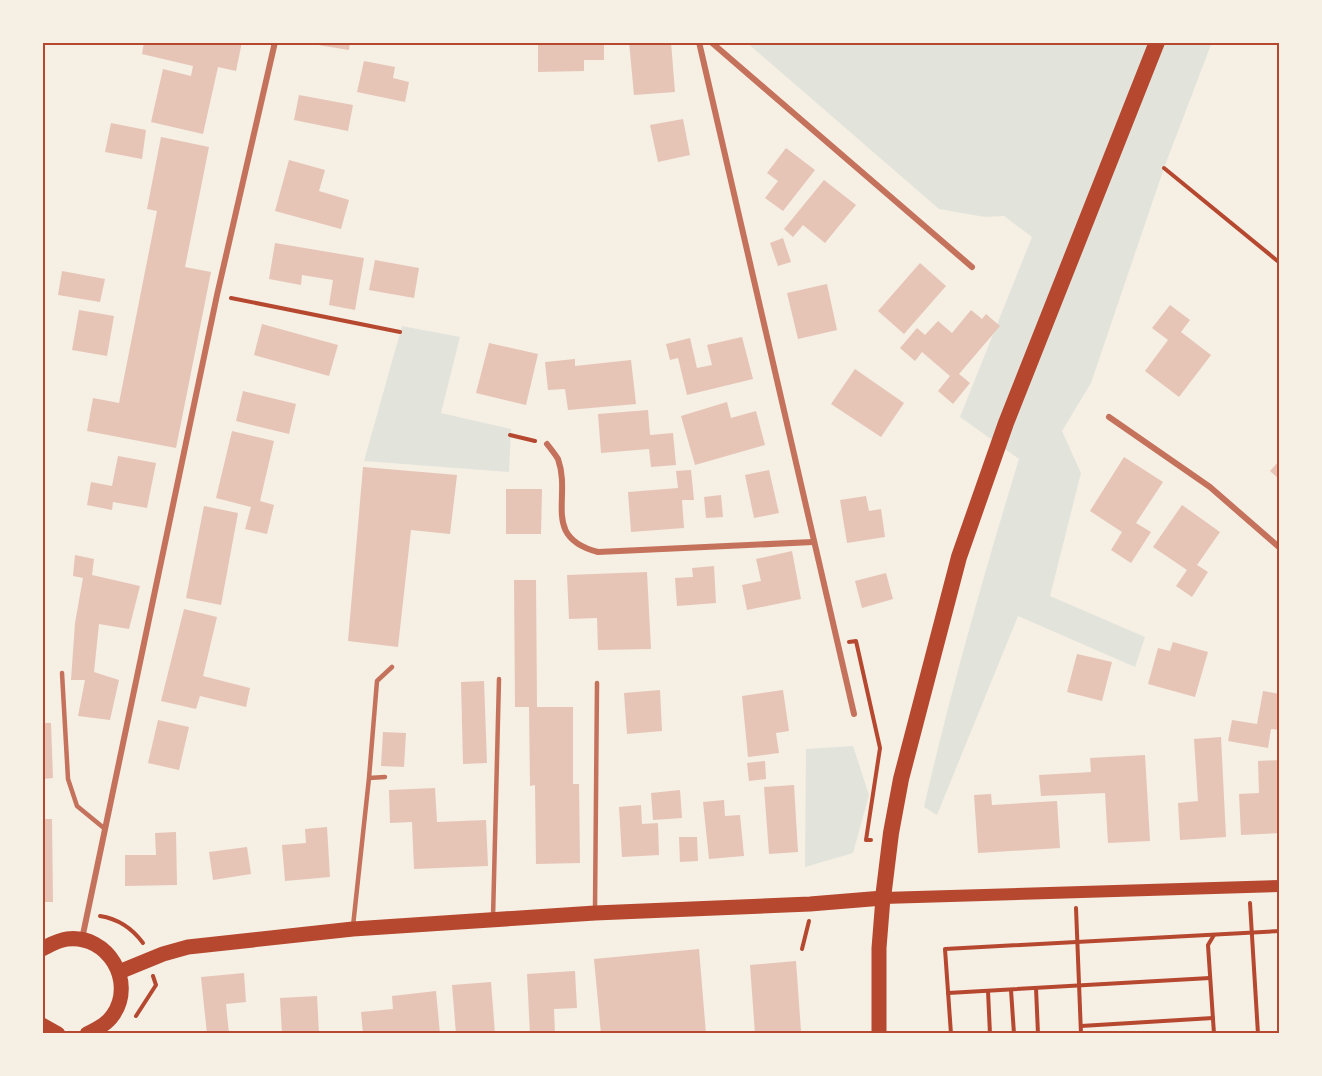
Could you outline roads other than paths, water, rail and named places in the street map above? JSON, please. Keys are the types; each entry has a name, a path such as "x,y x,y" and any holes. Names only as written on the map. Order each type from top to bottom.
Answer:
{"highway":[{"path":"883,898 901,779 959,557 1006,423 1157,42"}],"main road":[{"path":"119,972 163,954 188,947 353,929 883,898 1280,886"},
{"path":"879,1034 879,948 883,898"},
{"path":"42,950 53,943 67,939 82,939 97,945 110,955 119,972 122,985 120,1001 113,1016 101,1027 87,1034"},
{"path":"42,1025 58,1034"}],"street":[{"path":"82,939 218,295 276,42"},
{"path":"699,42 854,714"},
{"path":"711,42 972,267"},
{"path":"1109,417 1210,487 1280,548"},
{"path":"547,444 557,457 561,471 562,520 568,537 581,548 598,552 813,542"}],"lane":[{"path":"353,929 377,681 392,667"},
{"path":"62,673 68,779 77,806 105,829"},
{"path":"493,920 499,679"},
{"path":"596,913 597,683"},
{"path":"369,778 385,777"}]}
